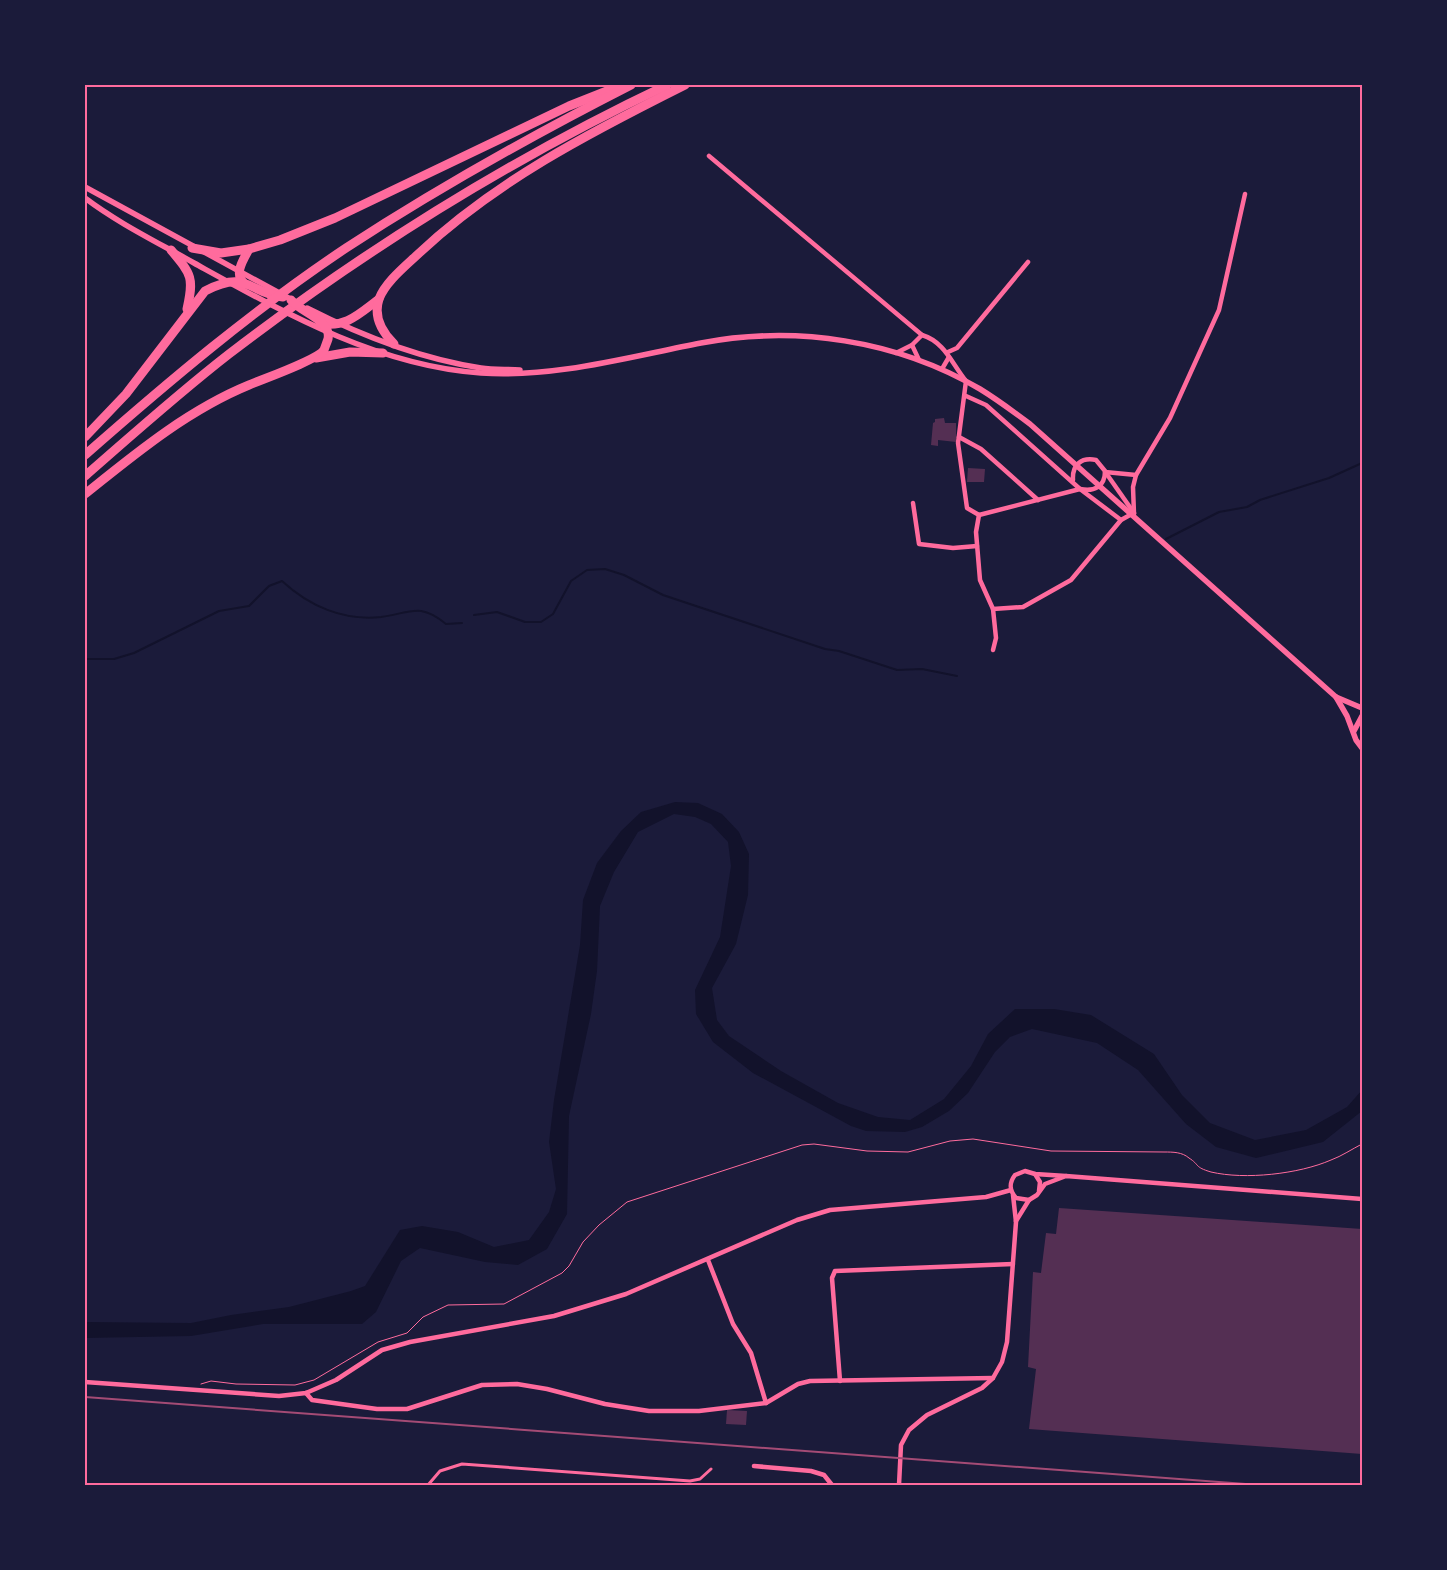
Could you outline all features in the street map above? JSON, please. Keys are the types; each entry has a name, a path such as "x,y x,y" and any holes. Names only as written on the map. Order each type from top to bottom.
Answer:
{"highway":[{"path":"192,248 221,253 249,249 336,218 553,113 622,85"},
{"path":"85,455 219,341 345,249 464,174 537,133 631,85"},
{"path":"85,476 228,355 369,253 466,191 546,146 667,85"},
{"path":"394,344 384,334 379,324 376,313 379,299 386,287 417,254 489,194 514,178 624,115 685,85"},
{"path":"240,277 240,264 249,249"},
{"path":"171,250 188,270 192,286 186,315"},
{"path":"85,437 126,394 205,291 240,277"},
{"path":"240,277 274,302 278,308 288,308 317,322 341,324 358,317 379,299"},
{"path":"85,494 161,435 192,414 240,388 311,359 323,351 328,338 317,322 296,307 289,299 253,287"},
{"path":"311,359 350,352 383,354"}],"street":[{"path":"709,156 922,335 949,354 966,381 964,389 966,396 959,437 967,508 979,514 1080,489 1090,491 1103,483 1105,471"},
{"path":"85,188 240,277"},
{"path":"1132,515 1133,487 1136,475 1170,418 1219,310 1245,194"},
{"path":"85,198 101,210 229,282 253,287"},
{"path":"942,369 949,354 1028,262"},
{"path":"317,322 383,354 479,373 510,374 594,366 704,343 761,336 805,336 842,340 919,360 966,381 994,398 1030,424 1142,526 1336,697 1362,708"},
{"path":"341,324 425,354 482,368 542,372"},
{"path":"896,353 912,344 922,335"},
{"path":"912,344 919,360"},
{"path":"966,396 986,404 1074,480 1080,489 1121,520"},
{"path":"959,437 981,449 1038,500"},
{"path":"1074,480 1073,472 1076,465 1082,460 1096,460 1105,471 1132,515"},
{"path":"1105,471 1136,475"},
{"path":"913,503 919,544 953,548 977,546"},
{"path":"979,514 976,532 980,580 993,609 996,638 993,650"},
{"path":"993,609 1023,607 1070,580 1121,520 1132,515"},
{"path":"1336,697 1354,731 1356,740 1362,748"},
{"path":"1354,731 1362,716"},
{"path":"899,1485 901,1445 910,1430 927,1415 974,1392 993,1378 1002,1362 1006,1348 1016,1222 1010,1184 1015,1175 1025,1171 1035,1174 1362,1199"},
{"path":"1035,1174 1040,1182 1039,1191"},
{"path":"1016,1222 1029,1200 1044,1184 1066,1176"},
{"path":"85,1382 279,1396 306,1393 336,1380 382,1350 410,1342 554,1316 626,1294 797,1220 830,1210 986,1197 1012,1192"},
{"path":"1012,1192 1020,1200 1029,1200"},
{"path":"708,1260 733,1324 751,1353 766,1403"},
{"path":"840,1380 832,1278 835,1271 1013,1264"},
{"path":"306,1393 312,1400 377,1410 407,1409 482,1385 517,1384 546,1389 605,1404 649,1410 699,1411 766,1403 798,1384 810,1381 993,1378"},
{"path":"428,1485 440,1471 462,1464 690,1481 700,1479 711,1469"},
{"path":"754,1466 811,1471 824,1476 832,1485"}],"path":[{"path":"195,1390 204,1382 211,1381 236,1384 295,1385 314,1380 378,1342 407,1333 423,1317 448,1305 504,1304 562,1274 583,1242 599,1224 627,1202 802,1145 814,1144 868,1151 908,1152 950,1141 973,1139 1051,1151 1179,1153 1190,1158 1196,1167 1212,1172 1241,1175 1297,1171 1333,1159 1362,1144"}],"shaded area":[{"path":"675,802 698,803 722,814 739,832 749,854 748,895 736,944 712,988 717,1020 729,1036 781,1071 838,1103 878,1117 910,1120 944,1099 971,1066 988,1034 1015,1009 1054,1009 1091,1015 1154,1054 1182,1095 1210,1123 1255,1140 1306,1130 1347,1107 1362,1090 1362,1111 1323,1142 1256,1158 1216,1147 1186,1124 1138,1070 1097,1043 1032,1029 1010,1037 995,1052 968,1093 949,1111 922,1127 905,1132 866,1131 851,1126 753,1073 713,1042 696,1014 695,990 720,937 731,866 728,842 711,824 695,817 674,814 638,832 614,872 600,906 597,971 591,1014 569,1116 567,1214 547,1249 518,1265 485,1262 420,1248 401,1261 376,1312 362,1324 263,1324 191,1336 85,1338 85,1322 191,1323 289,1307 351,1291 365,1286 400,1230 422,1226 458,1232 494,1247 529,1240 549,1212 556,1189 549,1142 554,1100 580,945 583,900 597,863 621,831 641,812"}],"building":[{"path":"944,418 945,423 956,423 956,442 938,440 938,446 931,445 933,423 935,419"},
{"path":"968,468 985,469 984,482 967,482"},
{"path":"1059,1208 1362,1229 1362,1454 1029,1429 1036,1369 1028,1367 1033,1272 1041,1273 1046,1233 1056,1234"},
{"path":"727,1410 747,1411 746,1425 726,1424"}],"waterway":[{"path":"1166,539 1219,512 1247,507 1260,500 1329,478 1362,463"},
{"path":"474,615 497,612 525,622 541,622 553,614 571,581 587,570 605,569 624,575 663,595 825,649 839,651 897,670 922,669 957,676"},
{"path":"85,659 114,659 134,653 219,611 249,606 269,586 282,581 304,598 327,610 340,614 367,618 421,611 437,617 446,624 462,623"}],"railway":[{"path":"85,1397 1259,1485"}]}
